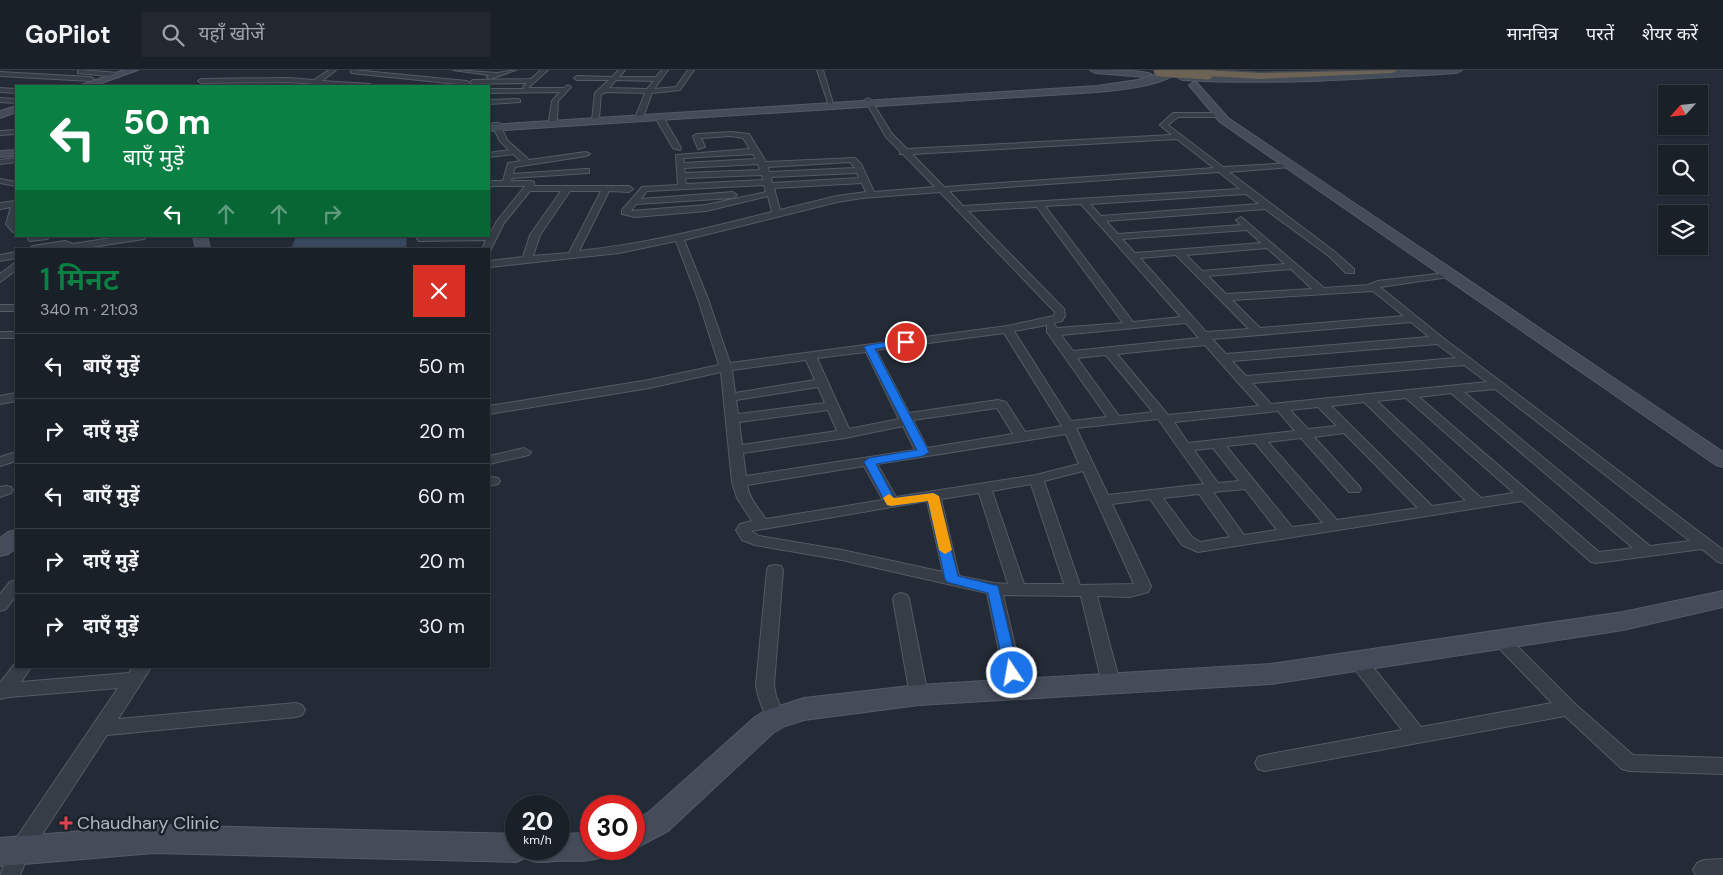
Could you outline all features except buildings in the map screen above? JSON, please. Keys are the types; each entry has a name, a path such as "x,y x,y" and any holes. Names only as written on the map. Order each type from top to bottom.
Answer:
{"highway":[{"path":"1200,70 1254,73 1327,70"},
{"path":"1158,73 1260,76 1392,70"}],"street":[{"path":"54,70 108,74"},
{"path":"88,83 108,74 133,70"},
{"path":"318,81 334,70"},
{"path":"373,85 410,70"},
{"path":"456,70 498,74"},
{"path":"461,85 513,70"},
{"path":"522,91 544,70"},
{"path":"553,121 555,101 585,70"},
{"path":"606,90 605,87 622,70"},
{"path":"820,70 832,105"},
{"path":"1095,70 1158,73 1231,80 1350,78 1457,70"},
{"path":"1014,93 1109,84 1176,70"},
{"path":"0,74 88,83 119,72"},
{"path":"288,80 299,72"},
{"path":"353,72 470,83 532,81"},
{"path":"257,80 268,73"},
{"path":"678,76 689,73"},
{"path":"595,118 598,93 606,90 679,88 689,73"},
{"path":"1109,84 1120,86 1158,73"},
{"path":"577,78 663,75"},
{"path":"640,117 650,90 663,75"},
{"path":"195,85 208,76"},
{"path":"201,81 288,80 360,85"},
{"path":"1215,120 1187,86 1231,80"},
{"path":"0,82 53,85"},
{"path":"493,126 1120,86 1161,87"},
{"path":"0,90 15,91"},
{"path":"490,92 565,90"},
{"path":"0,100 15,103"},
{"path":"490,102 518,101"},
{"path":"870,102 889,135 903,152 963,209 1060,311 1060,316 1051,327"},
{"path":"0,110 15,103"},
{"path":"493,126 832,105"},
{"path":"0,115 15,109"},
{"path":"1350,270 1332,254 1167,129 1176,115 1230,124 1723,461"},
{"path":"659,116 677,148"},
{"path":"493,126 504,141 527,162"},
{"path":"0,134 15,131"},
{"path":"701,147 697,136 743,134 756,151 777,214"},
{"path":"711,136 726,153"},
{"path":"903,152 1178,137"},
{"path":"490,155 515,151"},
{"path":"682,188 679,157 681,156 756,151"},
{"path":"0,154 15,153"},
{"path":"507,180 509,165 586,154"},
{"path":"0,162 15,160"},
{"path":"946,192 1291,165"},
{"path":"680,166 766,179"},
{"path":"766,179 706,208 635,214 625,212 645,189 682,188 766,179 860,170 872,194"},
{"path":"490,185 507,180 586,171"},
{"path":"0,176 15,174"},
{"path":"681,176 865,180"},
{"path":"490,264 619,250 679,238 837,199 872,194 946,192 1229,176"},
{"path":"487,248 491,237 530,184 490,177"},
{"path":"634,202 766,179"},
{"path":"0,181 15,184"},
{"path":"528,188 629,189"},
{"path":"527,261 535,235 567,189"},
{"path":"572,256 582,231 606,189"},
{"path":"963,209 1248,191"},
{"path":"1083,201 1243,380 1305,435 1354,489"},
{"path":"0,206 15,204"},
{"path":"1040,204 1130,325"},
{"path":"1098,219 1267,206"},
{"path":"1227,209 1321,291"},
{"path":"0,226 15,229"},
{"path":"1115,237 1248,227"},
{"path":"32,243 45,237"},
{"path":"32,243 65,244 72,247 137,237"},
{"path":"421,241 491,237"},
{"path":"679,238 703,299 726,367 731,397 739,482 744,498 763,525"},
{"path":"1132,256 1270,246"},
{"path":"1178,252 1258,331"},
{"path":"0,258 15,255"},
{"path":"1199,274 1294,266"},
{"path":"0,279 15,267"},
{"path":"1374,288 1374,285 1378,284 1450,274"},
{"path":"1222,297 1374,288 1723,558"},
{"path":"0,308 15,308"},
{"path":"1070,355 1110,352 1258,331 1412,319"},
{"path":"490,410 649,384 726,367 1007,329 1130,325 1188,320"},
{"path":"1051,327 1116,420"},
{"path":"1007,329 1068,427 1088,466 1143,586 1138,590 994,590 842,555 755,540 747,536 744,530 745,527 1036,479 1088,466"},
{"path":"0,335 15,335"},
{"path":"1223,358 1439,340"},
{"path":"869,347 923,452"},
{"path":"1110,352 1163,417 1184,447 1240,540"},
{"path":"810,356 845,434"},
{"path":"1243,380 1466,361"},
{"path":"731,397 821,383"},
{"path":"739,482 1116,420 1274,407 1497,385"},
{"path":"1453,389 1646,551"},
{"path":"1409,394 1596,558 1704,544"},
{"path":"1367,398 1477,503"},
{"path":"1320,402 1428,510"},
{"path":"736,450 845,434 906,419 998,404 1002,405 1021,436"},
{"path":"732,420 832,406"},
{"path":"1184,447 1347,429"},
{"path":"1259,439 1334,526"},
{"path":"1217,444 1288,533"},
{"path":"490,460 524,452"},
{"path":"0,462 15,456"},
{"path":"869,462 891,502"},
{"path":"1036,479 1081,590 1111,684"},
{"path":"1103,500 1249,484"},
{"path":"984,488 1018,589"},
{"path":"1153,494 1192,545 1202,547 1526,496"},
{"path":"933,496 952,579"},
{"path":"0,549 15,538"},
{"path":"0,561 15,551"},
{"path":"775,570 765,685 767,696 776,718"},
{"path":"0,605 15,587"},
{"path":"994,590 1016,689"},
{"path":"901,599 919,696"},
{"path":"645,830 658,822 751,735 776,718 813,708 919,696 1271,674 1623,621 1723,600"},
{"path":"1500,639 1568,708 1629,763 1723,766"},
{"path":"1358,661 1417,736"},
{"path":"2,693 21,668"},
{"path":"2,693 139,673"},
{"path":"10,859 139,673"},
{"path":"1265,763 1568,708"},
{"path":"102,728 296,710"},
{"path":"10,859 154,839 505,848"}],"water":[{"path":"296,237 407,237 406,248 291,248"}],"slow traffic":[{"path":"889,498 891,502 933,496 945,550"}],"place":[{"name":"Chaudhary Clinic","path":"66,823"}],"route":[{"path":"906,342 869,347 923,452 869,462 891,502 933,496 952,579 994,590 1012,673"}]}
